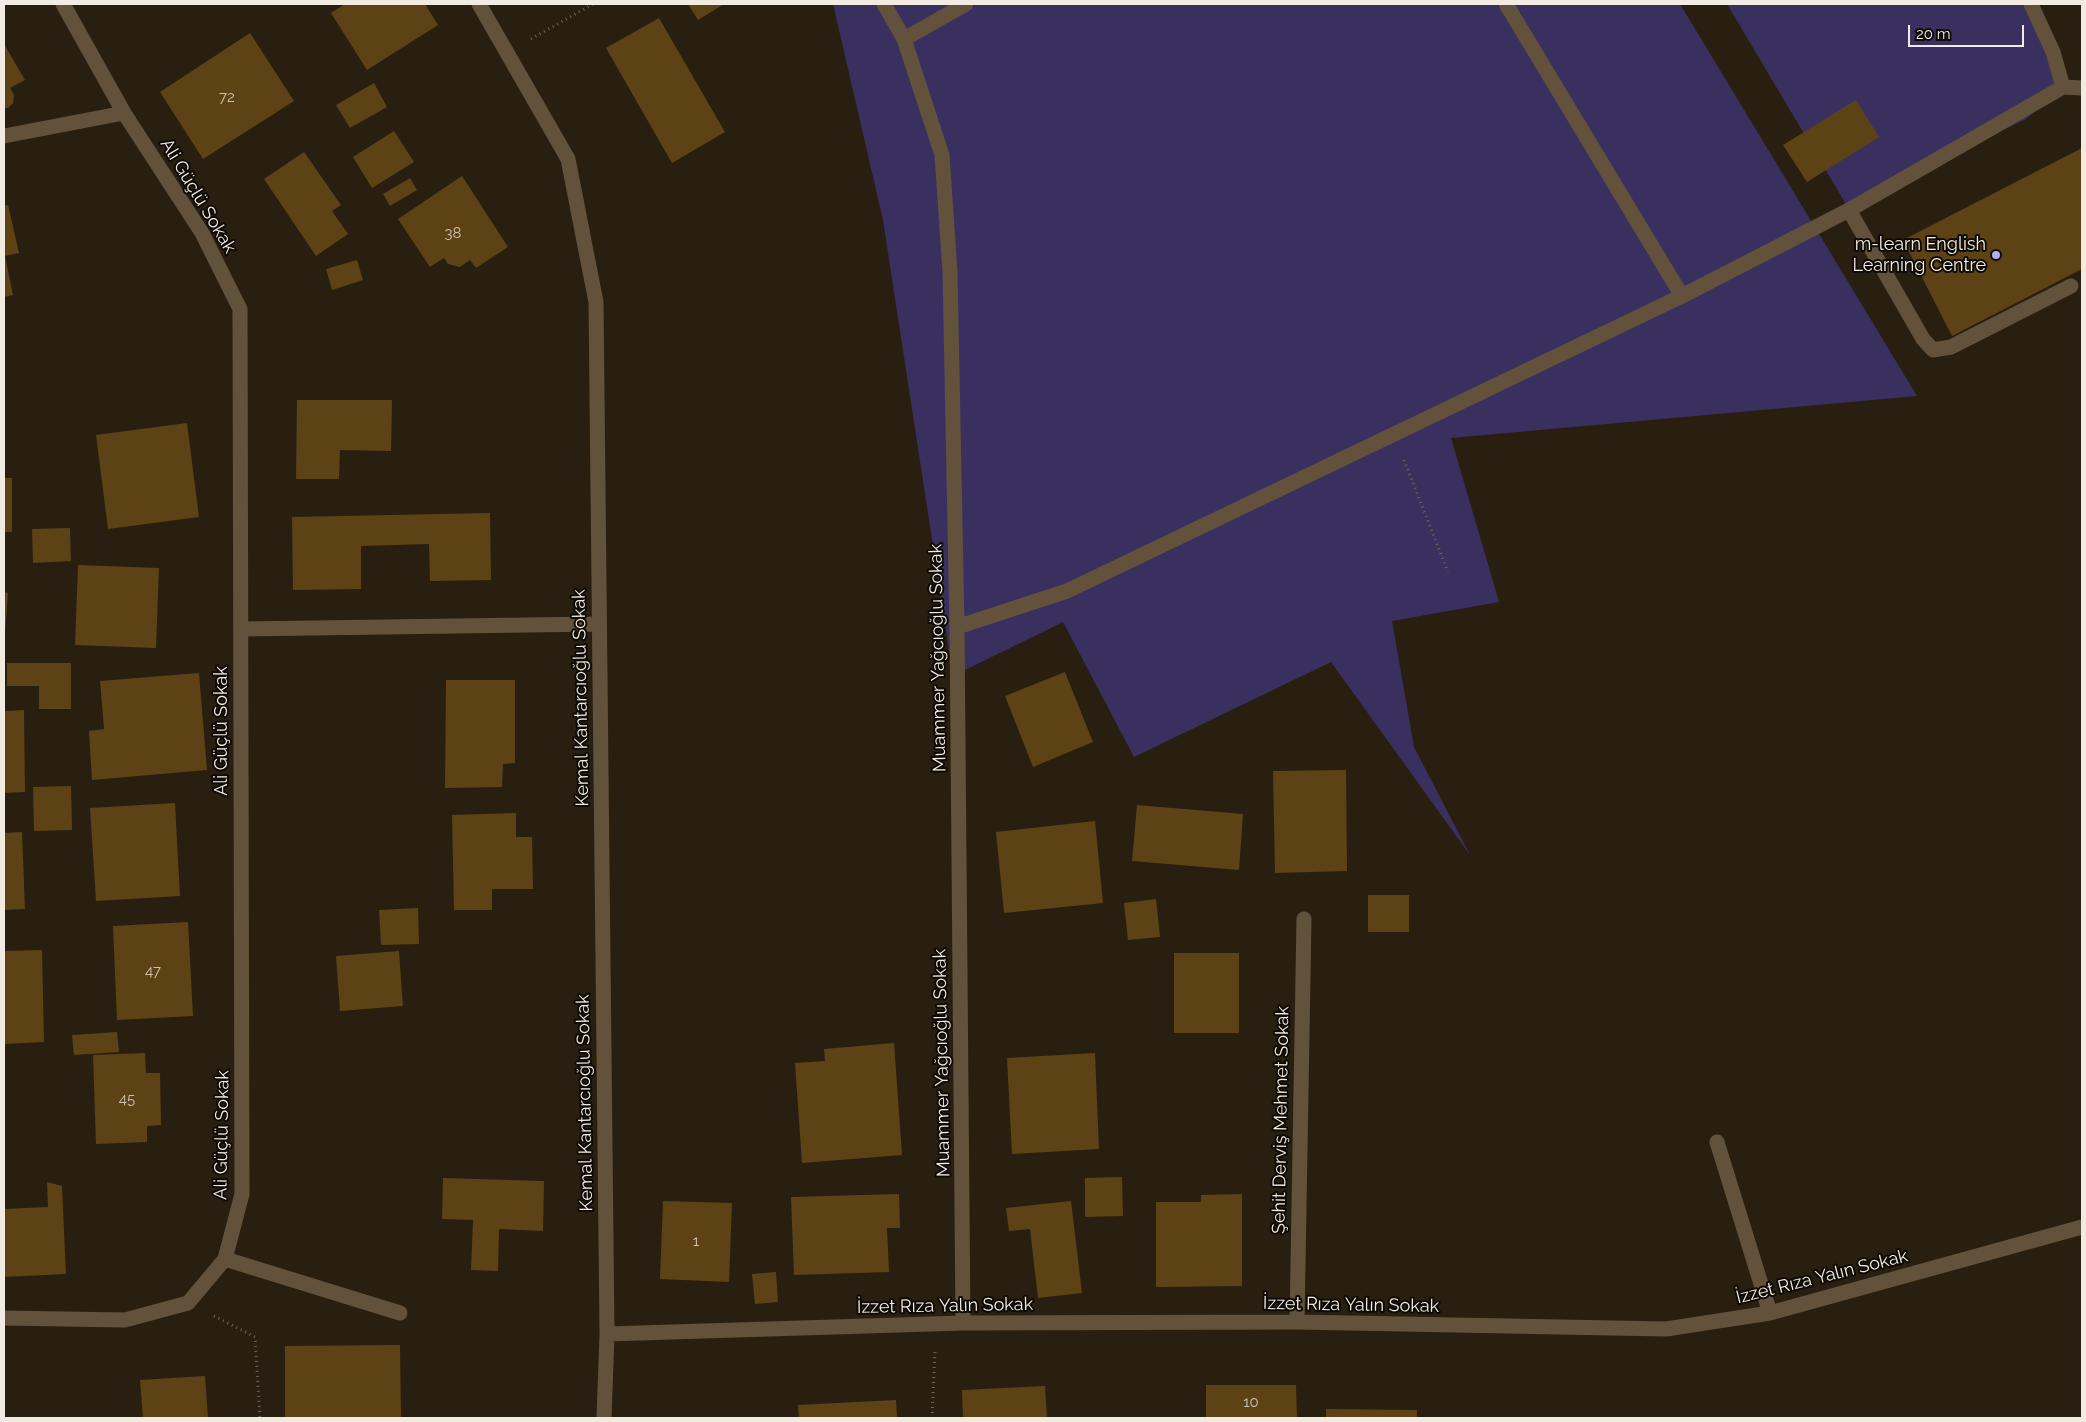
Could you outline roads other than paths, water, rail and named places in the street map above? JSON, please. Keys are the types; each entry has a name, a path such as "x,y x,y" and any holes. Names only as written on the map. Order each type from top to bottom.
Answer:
{"street":[{"name":"Ali Güçlü Sokak","path":"4,1318 125,1320 188,1303 225,1259 242,1194 240,309 202,233 124,113 63,4"},
{"name":"Kemal Kantarcıoğlu Sokak","path":"479,4 568,159 596,302 607,1334 604,1418"},
{"name":"Muammer Yağcıoğlu Sokak","path":"884,4 904,39 942,155 950,272 957,627 963,1323"},
{"path":"904,39 966,4"},
{"path":"1506,4 1682,296"},
{"path":"2031,4 2052,52 2063,87"},
{"path":"957,627 1067,591 1682,296 1850,210 2063,87 2082,88"},
{"path":"4,136 124,113"},
{"path":"1850,210 1923,339 1934,350 1951,347 2071,286"},
{"path":"241,629 599,624"},
{"name":"Şehit Derviş Mehmet Sokak","path":"1296,1322 1304,919"},
{"path":"1717,1142 1770,1313"},
{"name":"İzzet Rıza Yalın Sokak","path":"607,1334 963,1323 1296,1322 1666,1329 1770,1313 2082,1227"},
{"path":"225,1259 400,1313"}],"place":[{"name":"m-learn English Learning Centre","path":"1996,255"}]}
